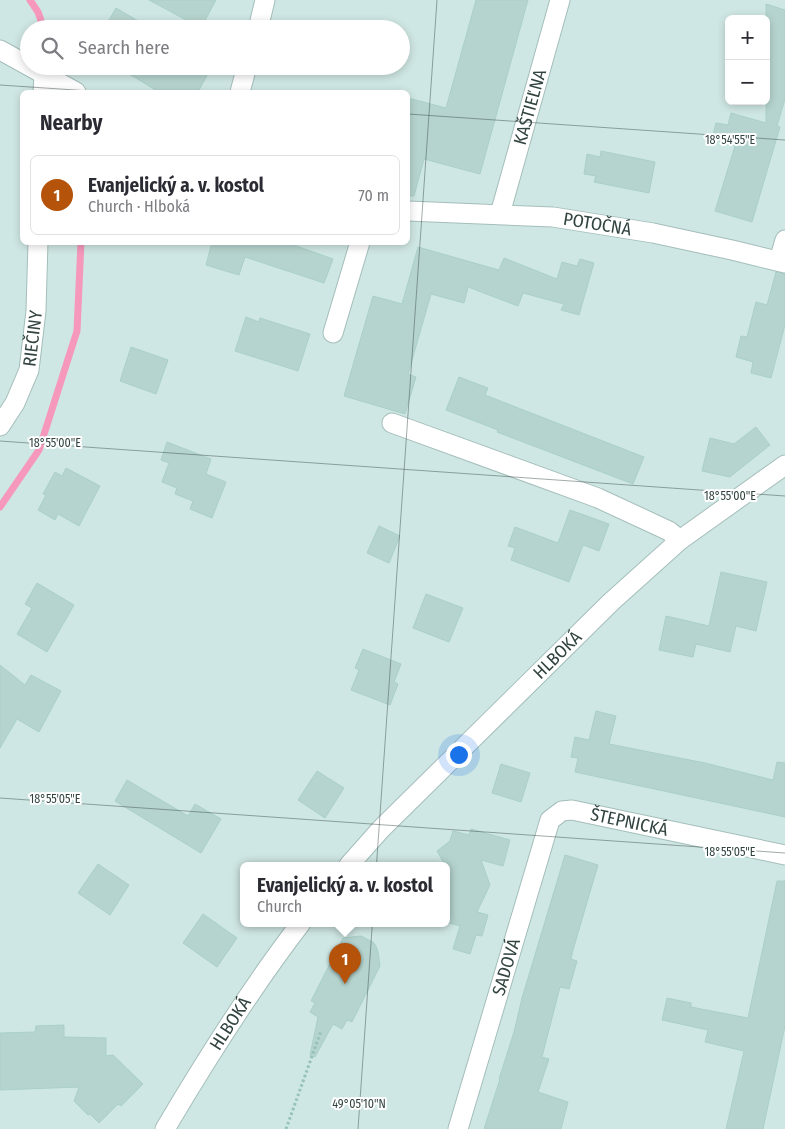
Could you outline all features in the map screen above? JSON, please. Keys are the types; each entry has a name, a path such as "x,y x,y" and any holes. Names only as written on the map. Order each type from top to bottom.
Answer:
{"street":[{"path":"260,20 265,0"},
{"name":"KAŠTIEĽNA","path":"500,214 560,0"},
{"path":"0,50 20,65"},
{"path":"32,75 44,84 68,90"},
{"path":"241,90 245,75"},
{"name":"POTOČNÁ","path":"410,211 552,217 635,230 782,262"},
{"path":"782,262 785,240"},
{"name":"RIEČINY","path":"0,426 16,403 30,370 36,311 38,245"},
{"path":"334,334 359,245"},
{"path":"392,423 598,498 669,531 680,540"},
{"name":"HLBOKÁ","path":"352,862 381,829 611,602 680,540 785,465"},
{"name":"ŠTEPNICKÁ","path":"562,811 572,810 785,855"},
{"name":"SADOVÁ","path":"458,1129 550,820 562,811"},
{"name":"HLBOKÁ","path":"165,1129 206,1060 284,944 298,927"}],"path":[{"path":"286,1129 321,1031"}],"shaded area":[{"path":"0,0 785,0 785,1129 0,1129"}],"building":[{"path":"149,0 216,0 205,20 186,20"},
{"path":"476,0 528,0 480,174 424,159 414,196 410,196 410,99 446,108"},
{"path":"766,4 785,10 785,99 777,126 780,127 752,222 715,211 735,146 712,139 716,123 728,125 731,113 766,123 766,105 770,105 770,15 766,15"},
{"path":"116,8 137,20 109,20"},
{"path":"131,75 207,75 199,90 156,90"},
{"path":"601,151 655,162 649,193 594,182 596,176 584,174 587,154 600,157"},
{"path":"211,245 293,245 333,259 324,283 245,257 239,275 206,265"},
{"path":"418,247 499,270 504,258 557,279 562,262 577,266 580,259 594,263 579,315 561,310 564,304 523,293 518,306 468,287 464,303 431,294 408,374 416,377 405,414 344,396 373,296 402,304"},
{"path":"776,272 785,274 785,325 771,378 751,373 753,362 736,357 741,336 747,337 756,302 767,305"},
{"path":"246,317 259,322 260,318 310,334 298,371 235,351"},
{"path":"131,347 168,360 156,394 120,381"},
{"path":"459,377 488,388 485,395 644,457 633,484 497,432 498,430 446,410"},
{"path":"756,427 770,445 730,477 702,471 710,438 734,444"},
{"path":"167,442 211,459 206,474 226,482 212,518 190,509 193,501 175,494 177,488 162,482 169,463 161,460"},
{"path":"66,468 100,486 79,526 58,514 55,520 38,510 46,495 43,494 55,472 62,476"},
{"path":"570,510 609,524 599,551 583,545 569,582 511,560 515,548 508,546 515,527 558,543"},
{"path":"379,526 400,536 389,563 367,553"},
{"path":"721,572 767,582 756,631 736,626 730,652 696,644 693,657 659,650 666,616 709,626"},
{"path":"37,583 74,605 47,652 17,634 32,608 25,604"},
{"path":"426,594 463,608 449,642 413,628"},
{"path":"363,649 401,664 394,682 398,684 390,705 351,690 359,670 355,668"},
{"path":"0,665 25,685 31,675 61,691 39,732 17,719 0,748"},
{"path":"596,711 616,716 609,744 705,763 773,780 777,762 785,763 785,817 575,772 578,758 571,757 575,737 589,740"},
{"path":"501,764 530,773 521,802 492,793"},
{"path":"317,771 344,788 325,818 298,800"},
{"path":"127,780 188,816 195,804 221,819 201,853 115,801"},
{"path":"471,829 510,840 503,866 481,860 490,885 477,912 488,915 482,936 476,935 470,954 453,949 460,926 450,923 450,862 443,862 437,851 450,841 453,831 469,835"},
{"path":"565,855 598,865 573,950 571,959 577,961 569,989 560,987 542,1057 549,1059 538,1092 568,1102 561,1129 484,1129 514,1032 522,998"},
{"path":"98,864 129,885 110,915 78,893"},
{"path":"777,881 785,881 785,1026 763,1129 726,1129 744,1051 705,1042 708,1030 662,1020 667,998 691,1003 691,1007 748,1018"},
{"path":"203,914 237,938 217,967 183,943"},
{"path":"361,936 373,942 376,946 380,966 352,1022 347,1020 342,1029 333,1024 315,1057 310,1055 318,1017 310,1012 315,1003 311,1001 343,938"},
{"path":"64,1025 64,1037 106,1038 106,1056 113,1055 143,1084 121,1106 118,1104 99,1123 74,1101 79,1087 0,1090 0,1033 35,1032 36,1026"}],"waterway":[{"path":"30,0 41,20"},
{"path":"60,75 62,80"},
{"path":"0,507 39,450 77,331 81,245"}],"place":[{"name":"Evanjelický a. v. kostol","path":"345,984"}]}
